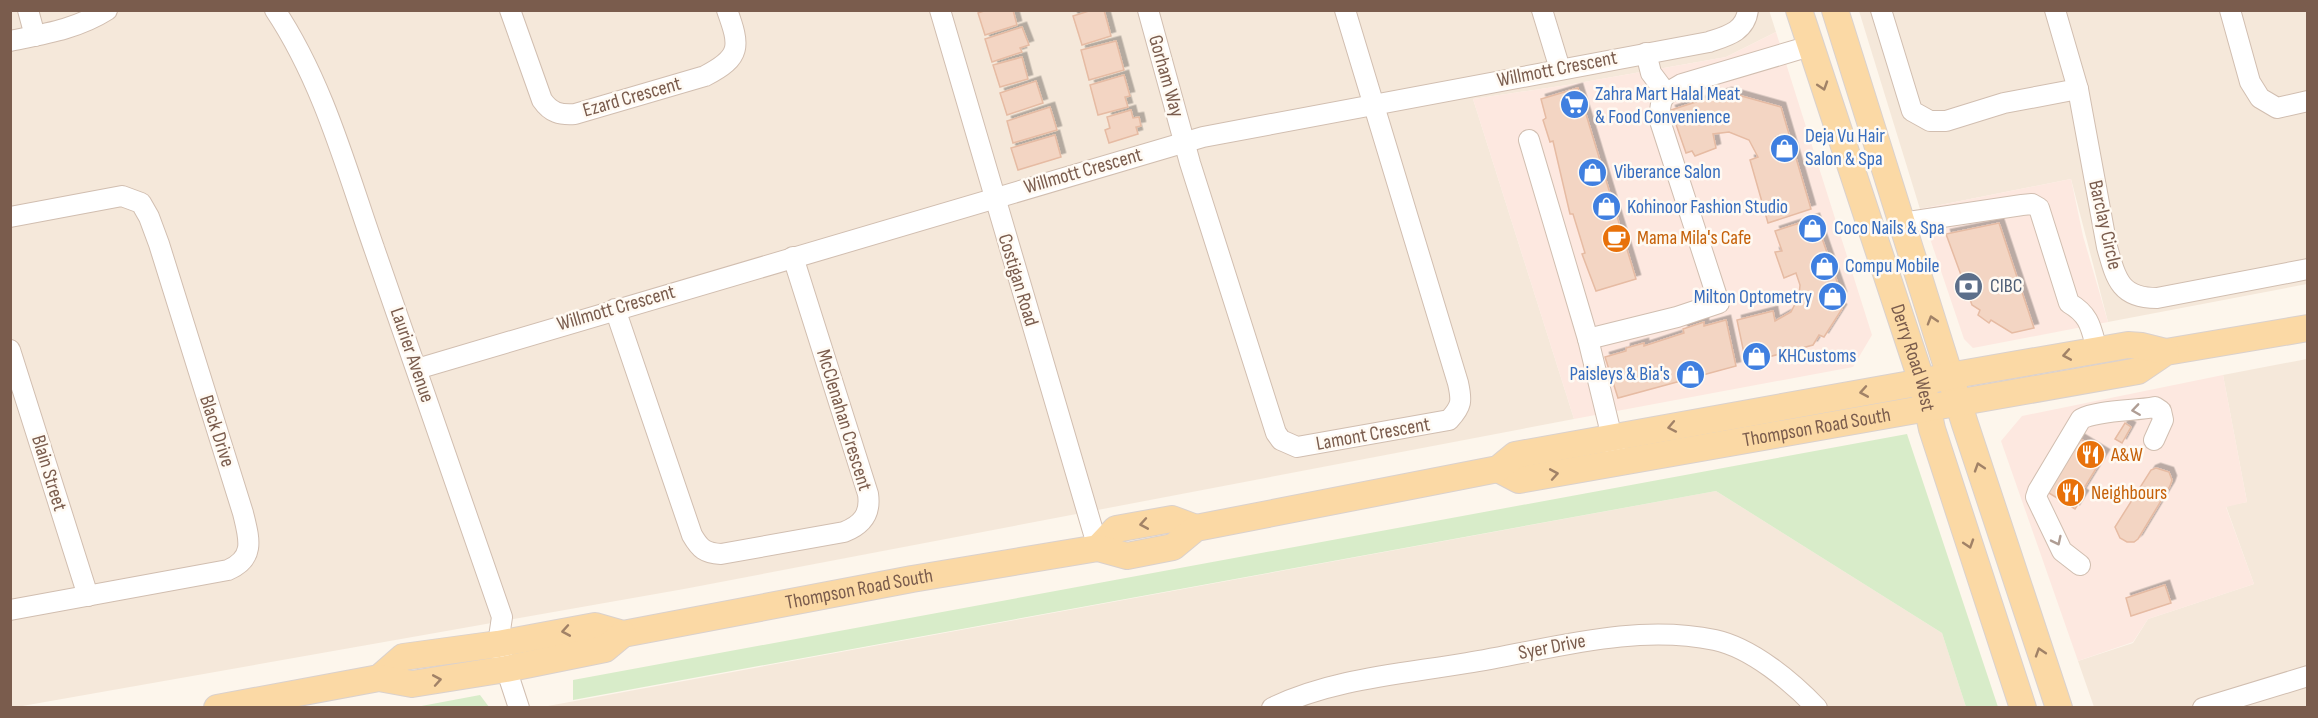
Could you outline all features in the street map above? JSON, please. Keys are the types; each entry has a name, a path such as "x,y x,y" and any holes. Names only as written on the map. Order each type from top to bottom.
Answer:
{"main road":[{"name":"Derry Road West","path":"1799,10 1922,382 1927,408 1953,495 2023,708"},
{"name":"Derry Road West","path":"1835,10 1949,376 2059,708"},
{"name":"Thompson Road South","path":"379,678 403,657 498,644 595,626 622,634 912,579 1098,548 1116,529 1172,519 1196,528 1498,469 1519,480 1615,450 1949,376 2128,345 2166,352 2307,328"},
{"name":"Thompson Road South","path":"1615,450 1959,404 2138,371 2166,352"},
{"name":"Thompson Road South","path":"217,708 379,678 412,684 506,669 605,650 622,634"}],"street":[{"path":"28,10 35,36"},
{"path":"10,41 56,33 80,25 107,10"},
{"name":"Laurier Avenue","path":"275,10 289,32 320,94 417,369 502,617 498,644 519,708"},
{"name":"Ezard Crescent","path":"510,10 542,100 549,110 562,115 575,114 696,79 722,68 733,57 736,44 735,32 727,10"},
{"name":"Costigan Road","path":"940,10 993,197 1098,548"},
{"name":"Gorham Way","path":"1148,10 1185,141"},
{"name":"Lamont Crescent","path":"1185,141 1276,434 1281,440 1297,447 1449,420 1460,408 1461,395 1345,10"},
{"path":"1542,10 1560,69"},
{"name":"Willmott Crescent","path":"417,369 1185,141 1709,42 1726,37 1744,25 1748,10"},
{"path":"1881,10 1912,111 1930,120 1946,121 2004,104 2078,89"},
{"name":"Barclay Circle","path":"2055,10 2078,89 2107,247 2114,270 2125,290 2142,298 2157,298 2307,269"},
{"path":"2230,10 2250,82 2260,98 2277,108 2307,101"},
{"path":"1588,339 1677,317 1719,303 1660,121 1659,105 1666,93 1682,84 1810,46"},
{"path":"1646,53 1652,73 1666,93"},
{"path":"1529,140 1588,339 1615,450"},
{"name":"Black Drive","path":"10,216 122,196 141,203 159,244 248,536 249,548 238,566 228,570 10,610"},
{"path":"1902,223 2022,205 2032,204 2039,208 2069,303 2088,319 2097,350"},
{"name":"McClenahan Crescent","path":"615,309 656,434 698,546 706,553 721,554 844,532 855,528 867,515 870,505 868,494 793,257"},
{"name":"Blain Street","path":"10,350 87,596"},
{"path":"2080,565 2062,551 2036,497 2038,491 2081,419 2089,414 2136,411 2155,407 2161,411 2163,420 2154,440"},
{"name":"Syer Drive","path":"1272,708 1311,692 1348,683 1497,658 1608,636 1673,634 1717,640 1738,648 1782,675 1817,708"},
{"path":"2203,708 2307,676"}],"shaded area":[{"path":"1769,10 1776,32 1726,57 1473,99 1574,419 684,589 11,708 10,11"},
{"path":"1859,11 2307,11 2307,284 2108,322 2071,179 1920,209"},
{"path":"1776,32 1872,335 1853,367 1574,419 1473,99 1726,57"},
{"path":"2071,179 2083,236 2108,322 1973,348 1964,339 1920,209"},
{"path":"2307,359 2307,707 2094,707 2078,661 2133,643 2148,619 2254,584 2226,506 2247,502 2223,375"},
{"path":"2223,375 2247,502 2226,507 2254,584 2148,619 2133,642 2078,661 2001,441 2022,416"},
{"path":"1716,491 1942,633 1966,707 537,708"}],"green space":[{"path":"1907,434 1998,707 1966,707 1942,633 1716,491 573,700 573,680"},
{"path":"480,695 489,707 416,707"}],"building":[{"path":"987,10 1013,10 1017,25 985,35 978,13"},
{"path":"1092,10 1104,10 1111,36 1082,45 1073,16"},
{"path":"1022,27 1029,45 1020,48 1022,52 992,62 985,39"},
{"path":"1116,41 1124,70 1089,80 1081,50"},
{"path":"1022,57 1028,79 1000,87 993,65"},
{"path":"1124,75 1130,96 1125,97 1128,107 1098,115 1090,85"},
{"path":"1036,81 1043,103 1007,115 1000,93"},
{"path":"1578,88 1636,279 1596,291 1582,254 1585,253 1573,214 1570,214 1553,141 1550,142 1543,120 1546,118 1541,99"},
{"path":"1727,92 1781,107 1811,209 1768,223 1750,160 1758,157 1749,140 1729,132 1713,134 1716,148 1695,156 1692,151 1686,153 1671,110"},
{"path":"1050,107 1057,130 1013,143 1007,121"},
{"path":"1131,110 1133,118 1139,117 1141,126 1136,127 1138,134 1109,143 1105,130 1110,128 1107,117"},
{"path":"1055,135 1061,157 1018,170 1011,148"},
{"path":"1815,218 1842,296 1836,304 1842,309 1824,337 1819,335 1813,345 1746,363 1737,320 1773,311 1775,321 1791,312 1799,296 1800,285 1796,273 1784,278 1775,252 1782,251 1775,231"},
{"path":"1999,223 2034,328 2012,333 1991,320 1989,323 1978,315 1980,310 1972,305 1946,234"},
{"path":"1726,320 1736,366 1618,398 1605,357 1626,351 1626,348 1644,343 1644,346 1684,333 1683,329 1704,322 1704,326"},
{"path":"2125,423 2131,427 2122,443 2115,439"},
{"path":"2077,437 2105,454 2081,493 2084,495 2075,509 2044,490"},
{"path":"2156,468 2169,472 2172,480 2170,486 2138,539 2134,542 2127,542 2120,538 2115,527 2151,470"},
{"path":"2165,585 2171,603 2131,616 2126,598"}],"place":[{"name":"Zahra Mart Halal Meat & Food Convenience","path":"1574,105"},
{"name":"Deja Vu Hair Salon & Spa","path":"1784,148"},
{"name":"Viberance Salon","path":"1593,172"},
{"name":"Kohinoor Fashion Studio","path":"1606,207"},
{"name":"Coco Nails & Spa","path":"1813,228"},
{"name":"Mama Mila's Cafe","path":"1616,238"},
{"name":"Compu Mobile","path":"1824,266"},
{"name":"CIBC","path":"1969,286"},
{"name":"Milton Optometry","path":"1833,297"},
{"name":"KHCustoms","path":"1757,356"},
{"name":"Paisleys & Bia's","path":"1691,374"},
{"name":"A&W","path":"2090,455"},
{"name":"Neighbours","path":"2070,493"}]}
